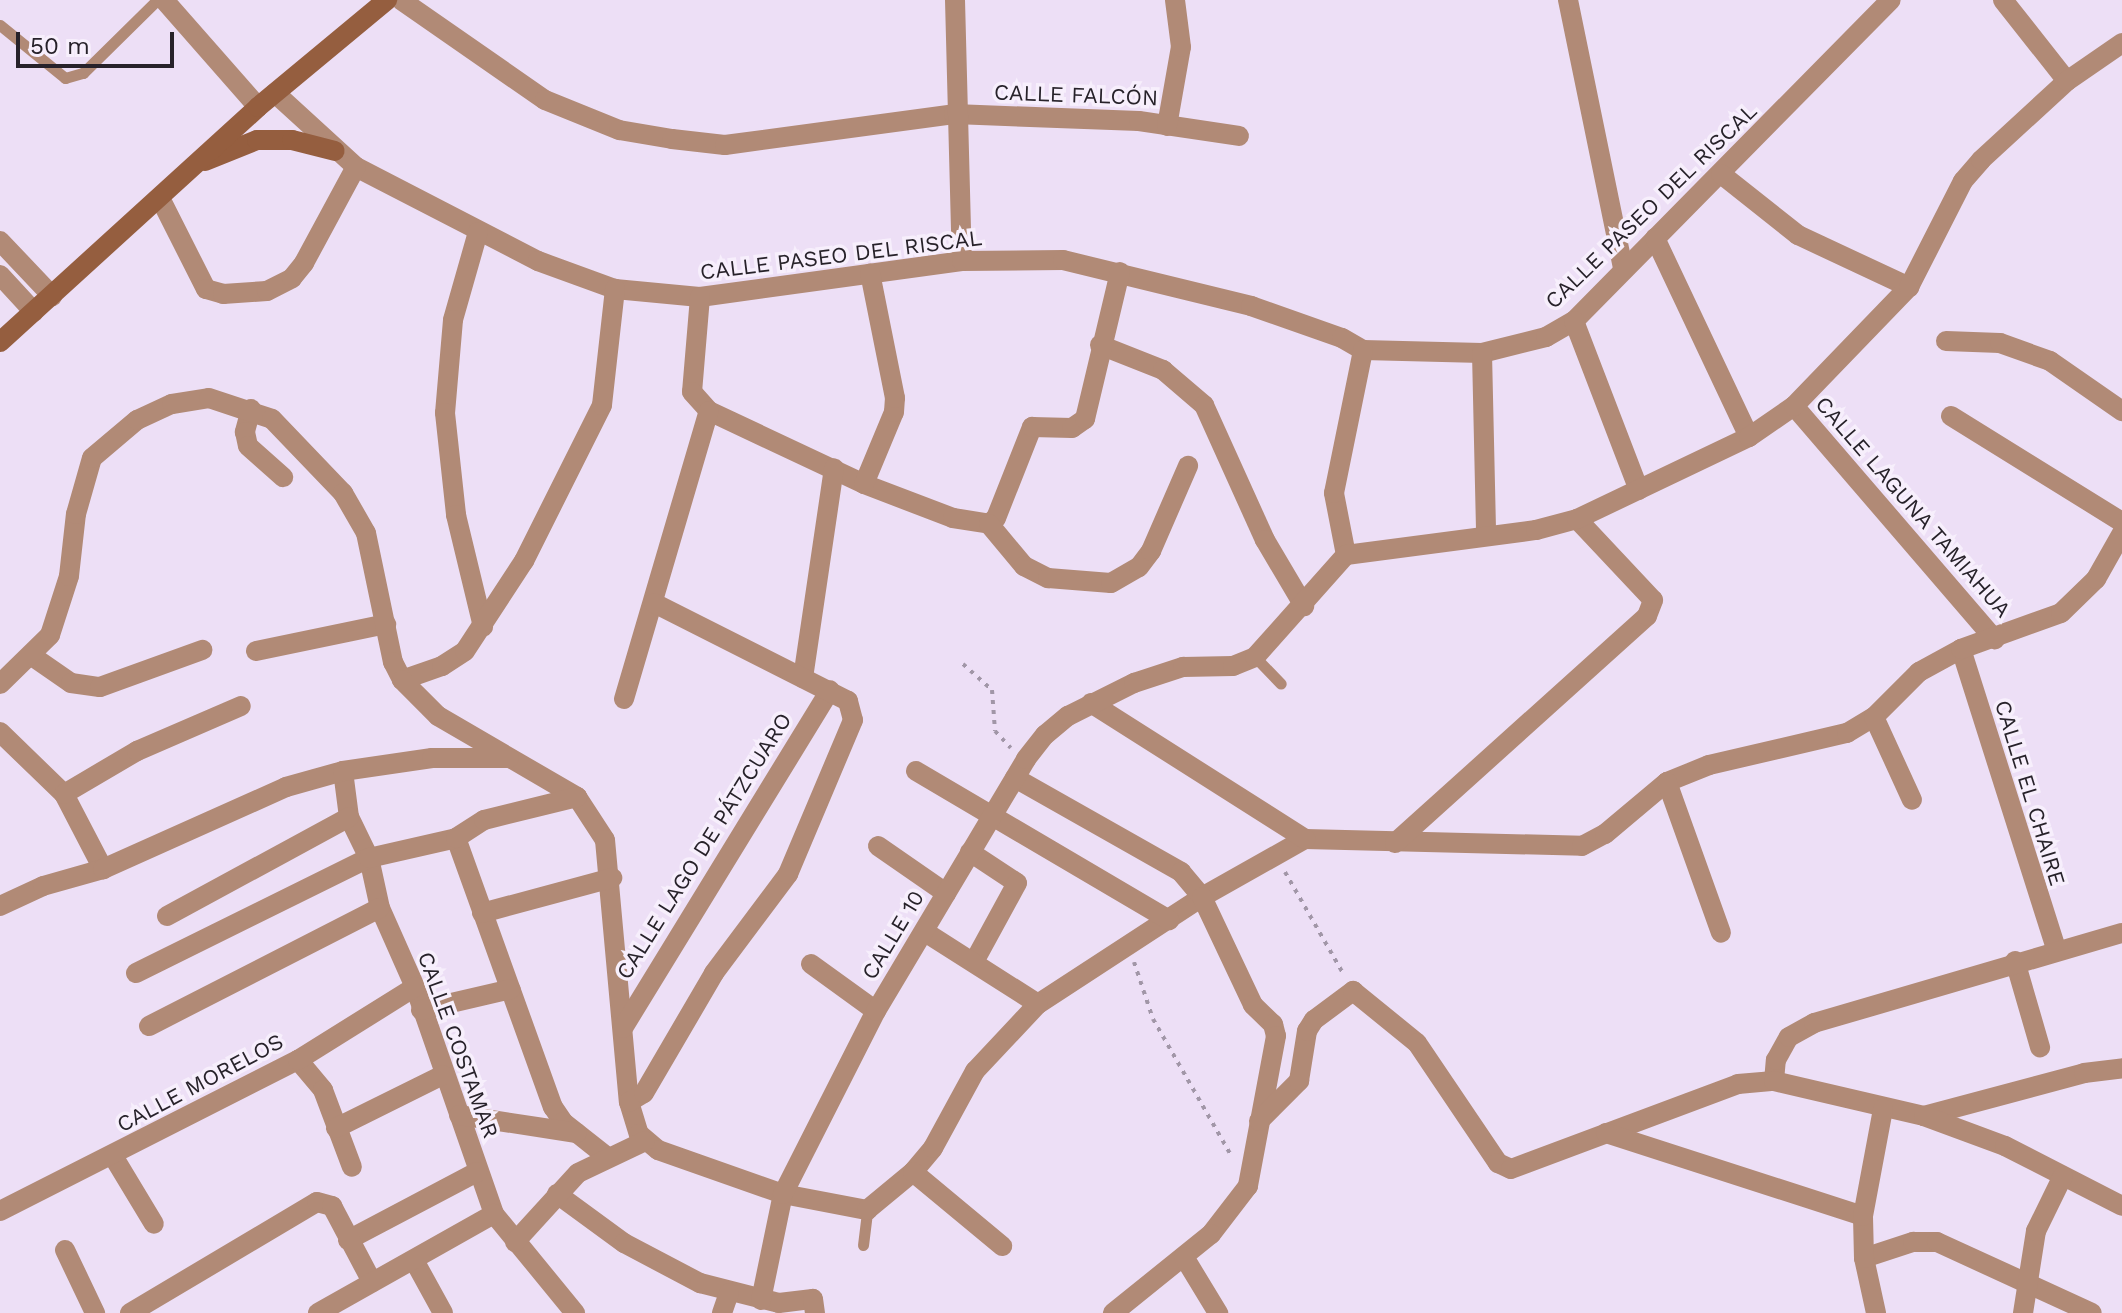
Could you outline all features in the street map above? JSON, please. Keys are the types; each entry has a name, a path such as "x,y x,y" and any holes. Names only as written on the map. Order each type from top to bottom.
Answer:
{"main road":[{"path":"0,342 258,107 387,0"},
{"path":"193,166 257,140 292,140 335,151"}],"street":[{"path":"164,0 258,107"},
{"name":"CALLE FALCÓN","path":"401,0 545,100 619,130 725,145 954,114 1167,126 1181,47 1175,0"},
{"path":"955,0 954,114 962,261"},
{"name":"CALLE PASEO DEL RISCAL","path":"275,93 356,167 478,232 615,289 700,297 962,261 1063,260 1251,306 1342,338 1363,350 1482,353 1546,337 1574,321 1891,0"},
{"path":"2003,0 2067,81"},
{"path":"1572,2 1623,269"},
{"path":"1255,657 1304,606 1346,555 1577,519 1749,437 1794,406 1909,287 1963,181 2067,81 2122,43"},
{"path":"1167,126 1239,136"},
{"path":"160,198 206,289 223,294 267,291 292,278 356,167"},
{"path":"1721,174 1798,235 1909,287"},
{"path":"478,232 453,320 445,413 456,515 483,627"},
{"path":"1655,238 1749,437"},
{"path":"0,241 52,296"},
{"path":"989,524 1032,427 1072,428 1085,419 1100,345 1120,272"},
{"path":"864,484 894,412 895,398 870,273"},
{"path":"0,275 34,312"},
{"path":"402,680 442,666 465,651 524,561 602,405 615,289"},
{"path":"700,297 692,392 709,411 864,484 953,518 989,524 1024,566 1048,578 1111,583 1139,567 1188,466"},
{"path":"1574,321 1639,490"},
{"path":"1946,341 2000,343 2050,361 2104,404 2122,411"},
{"path":"1100,345 1163,370 1204,405 1265,540 1304,606"},
{"path":"1346,555 1334,493 1363,350"},
{"path":"1482,353 1486,535"},
{"path":"0,684 50,635 69,576 76,514 92,458 137,420 172,404 209,398 251,409 272,419 301,445 343,493 366,533 402,680 438,716 577,797 605,840 612,878 629,1102 645,1141"},
{"name":"CALLE LAGUNA TAMIAHUA","path":"1794,406 1995,640"},
{"path":"251,409 245,432 248,446 283,477"},
{"path":"624,699 709,411"},
{"path":"1951,416 2122,522"},
{"path":"803,678 834,468"},
{"path":"1395,843 1647,616 1653,600 1577,519"},
{"path":"1091,703 1305,839 1582,846 1605,834 1667,782 1709,765 1847,733 1874,717 1919,672 1961,649 1995,640 2061,613 2096,579 2122,533"},
{"path":"629,1102 644,1093 714,973 788,874 828,787 853,720 853,708 830,690 654,603"},
{"path":"256,651 386,624"},
{"name":"CALLE EL CHAIRE","path":"1961,649 2056,949"},
{"path":"32,656 71,683 88,686 132,679 202,650"},
{"name":"CALLE 10","path":"761,1300 783,1194 876,1011 1026,759 1068,716 1091,703 1183,667 1233,666 1255,657"},
{"name":"CALLE LAGO DE PÁTZCUARO","path":"623,1028 830,690"},
{"path":"64,794 137,751 241,706"},
{"path":"1874,717 1912,800"},
{"path":"0,732 64,794 103,869"},
{"path":"0,906 43,886 103,869 286,787 343,771 432,758 513,758"},
{"name":"CALLE COSTAMAR","path":"343,771 349,817 369,858 380,908 415,987 443,1075 494,1214 575,1313"},
{"path":"916,771 992,819 1169,920"},
{"path":"1015,778 1181,872 1202,897 1253,1005 1276,1036 1248,1186 1211,1234 1113,1313"},
{"path":"1667,782 1721,933"},
{"path":"136,973 369,858 456,838 484,820 577,797"},
{"path":"167,916 349,817"},
{"path":"456,838 553,1107 606,1156"},
{"path":"515,1242 578,1173 606,1156 645,1141 783,1194 867,1210 913,1172 933,1148 975,1071 1038,1004 1202,897 1305,839"},
{"path":"878,846 946,893"},
{"path":"970,852 1017,883 974,962"},
{"path":"482,913 612,878"},
{"path":"149,1026 380,908"},
{"path":"925,932 1038,1004"},
{"path":"1774,1081 1776,1060 1789,1037 1814,1023 2056,949 2122,933"},
{"path":"2015,961 2040,1047"},
{"path":"811,964 876,1011"},
{"name":"CALLE MORELOS","path":"0,1211 298,1060 415,987"},
{"path":"421,1010 511,989"},
{"path":"1259,1121 1299,1081 1307,1031 1314,1020 1353,991 1417,1043 1498,1163 1511,1169 1738,1084 1774,1081 1883,1109 1924,1116 2005,1146 2122,1206"},
{"path":"298,1060 317,1078 352,1167"},
{"path":"1924,1116 2084,1073 2122,1068"},
{"path":"336,1128 443,1075"},
{"path":"1874,1312 1864,1258 1863,1216 1883,1109"},
{"path":"459,1115 578,1133"},
{"path":"1606,1133 1863,1216"},
{"path":"113,1156 154,1224"},
{"path":"348,1240 477,1172"},
{"path":"913,1172 1002,1246"},
{"path":"2023,1313 2036,1231 2063,1176"},
{"path":"557,1194 666,1267 729,1293 761,1300 813,1299 815,1313"},
{"path":"130,1313 317,1202 332,1206 372,1282"},
{"path":"318,1313 415,1262 494,1214"},
{"path":"1864,1258 1913,1242 1937,1242 2092,1313"},
{"path":"65,1250 95,1313"},
{"path":"1184,1257 1218,1313"},
{"path":"415,1262 443,1313"},
{"path":"722,1313 729,1293"}],"lane":[{"path":"0,25 65,78 83,73 157,0"},
{"path":"1255,657 1281,684"},
{"path":"863,1245 867,1210"}],"path":[{"path":"963,664 992,690 997,738 1026,759"},
{"path":"1276,856 1353,991"},
{"path":"1126,946 1153,1019 1248,1186"}]}
